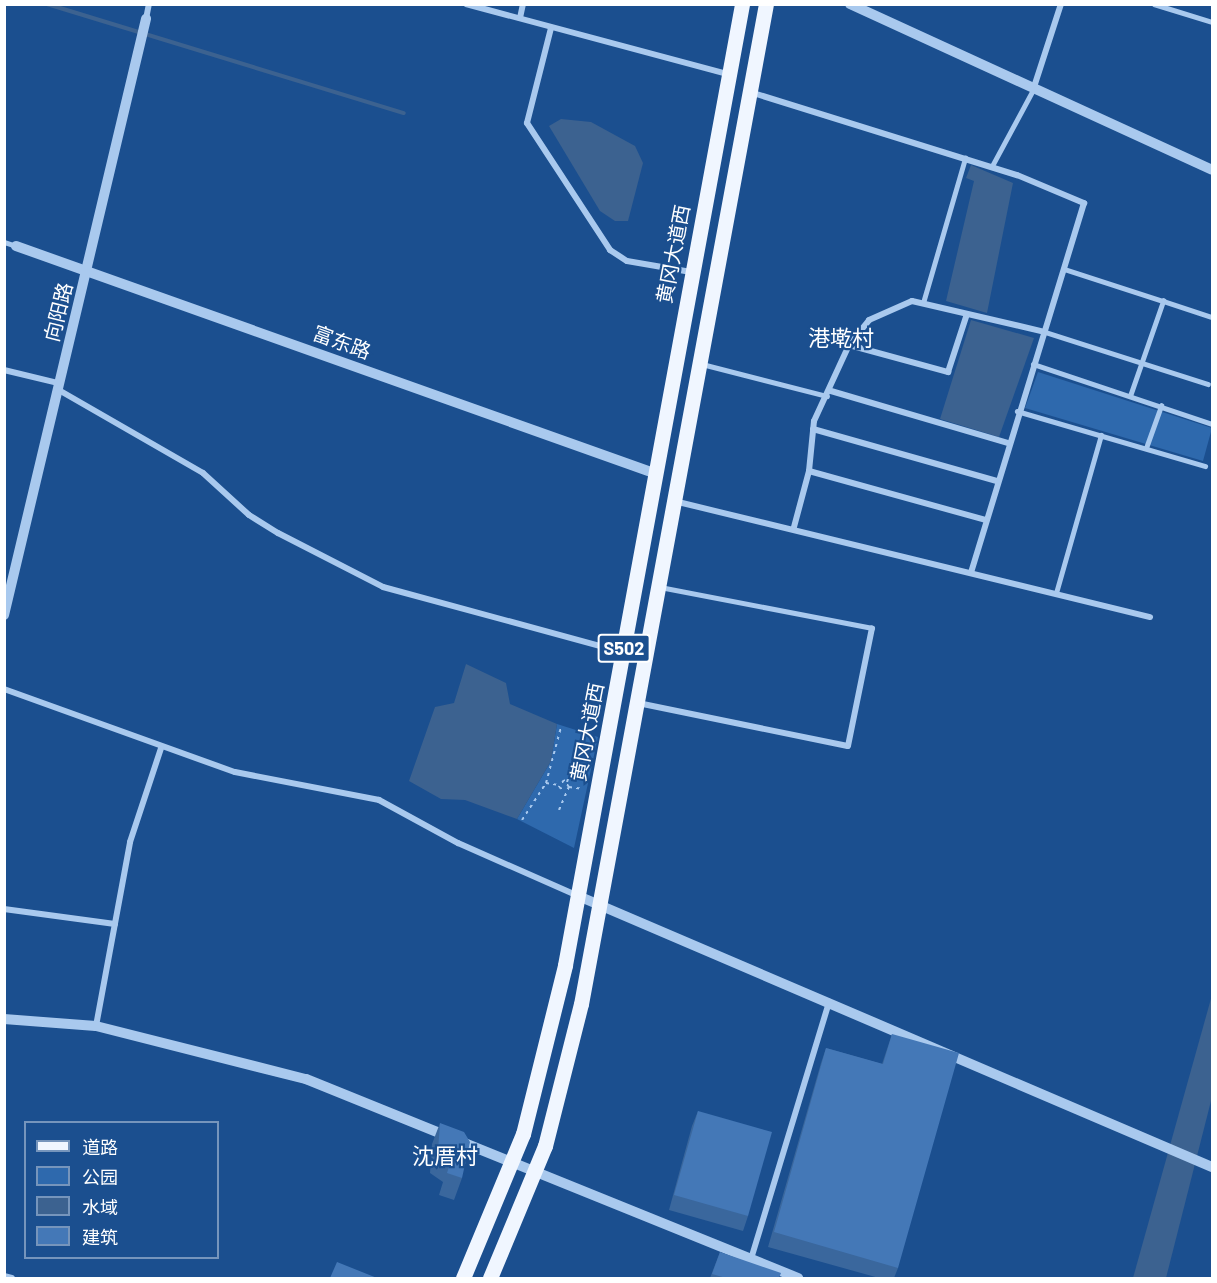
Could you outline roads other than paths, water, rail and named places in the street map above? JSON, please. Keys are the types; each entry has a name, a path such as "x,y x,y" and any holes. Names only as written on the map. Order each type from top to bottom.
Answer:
{"main road":[{"name":"黄冈大道西","path":"463,1278 512,1163 549,1034 624,652 654,473 742,4"},
{"name":"S502","path":"490,1278 535,1173 581,1004 601,906 673,501 766,4"}],"street":[{"path":"146,19 149,4"},
{"path":"466,4 729,74"},
{"path":"520,18 523,4"},
{"path":"850,4 1212,170"},
{"path":"1034,87 1061,4"},
{"name":"向阳路","path":"4,615 146,19"},
{"path":"551,28 527,123 610,250 627,261 691,272"},
{"path":"750,92 992,166 1084,203 1045,332 1017,411 971,572"},
{"name":"富东路","path":"16,246 654,473"},
{"path":"794,527 809,471 813,429 849,345 880,313 912,301 1045,332"},
{"path":"849,345 948,372 967,314"},
{"path":"4,370 58,386 203,473 249,515 278,533 383,587 624,652"},
{"path":"830,393 1008,442"},
{"path":"813,429 997,481"},
{"path":"809,471 986,520"},
{"path":"673,501 794,527 1150,617"},
{"path":"638,703 848,746 872,627"},
{"path":"4,689 161,748 235,772 379,800 458,843 576,895 1212,1167"},
{"path":"96,1026 130,842 161,748"},
{"path":"4,909 115,924"},
{"path":"751,1259 829,1002"},
{"path":"4,1018 96,1026 306,1079 798,1278"},
{"path":"4,1276 12,1278"}],"lane":[{"path":"1154,4 1212,22"},
{"path":"992,166 1034,87"},
{"path":"923,303 965,158"},
{"path":"4,242 16,246"},
{"path":"1064,269 1212,317"},
{"path":"1130,396 1163,301"},
{"path":"1045,332 1209,384"},
{"path":"699,364 830,393"},
{"path":"1033,364 1212,424"},
{"path":"1146,448 1161,406"},
{"path":"1017,411 1205,466"},
{"path":"1056,593 1101,435"},
{"path":"658,586 872,627"}],"water":[{"path":"561,119 591,122 635,146 643,163 628,221 615,221 600,211 549,126"},
{"path":"971,165 1013,183 987,313 946,301 974,181 966,178"},
{"path":"971,320 1034,338 999,437 940,419"},
{"path":"466,664 506,683 510,704 557,724 551,761 517,819 465,800 441,799 409,781 435,707 454,703"},
{"path":"1212,995 1212,1097 1166,1278 1133,1278"}],"waterway":[{"path":"47,4 404,113"}],"district":[{"name":"港墘村","path":"841,338"},
{"name":"沈厝村","path":"445,1156"}]}
